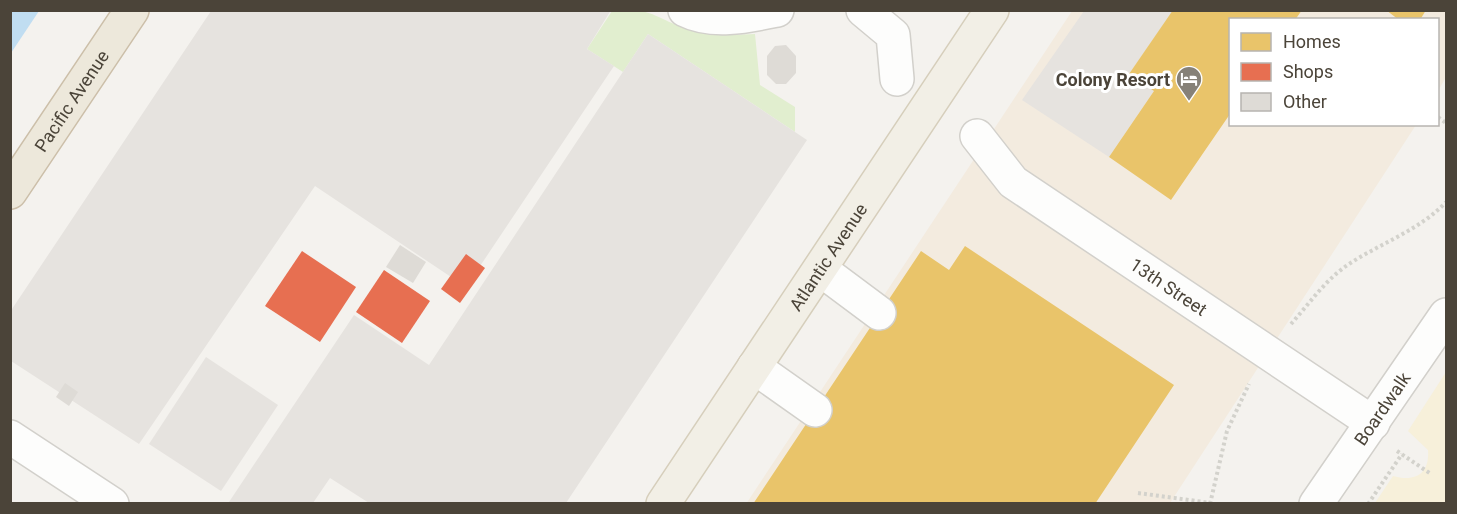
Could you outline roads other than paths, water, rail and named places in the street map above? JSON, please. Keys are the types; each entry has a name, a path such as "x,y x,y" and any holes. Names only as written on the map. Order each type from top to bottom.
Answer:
{"highway":[{"name":"Pacific Avenue","path":"10,192 132,10"}],"main road":[{"name":"Atlantic Avenue","path":"663,504 992,10"}],"street":[{"path":"685,10 692,14 733,19 777,10"},
{"path":"863,10 893,35 897,79"},
{"name":"13th Street","path":"977,136 1013,182 1373,423"},
{"path":"820,269 879,313"},
{"name":"Boardwalk","path":"1316,504 1446,315"},
{"path":"754,367 815,410"},
{"path":"10,437 112,504"}],"water":[{"path":"10,11 39,11 11,53"}],"place":[{"name":"Colony Resort","path":"1189,102"}]}
